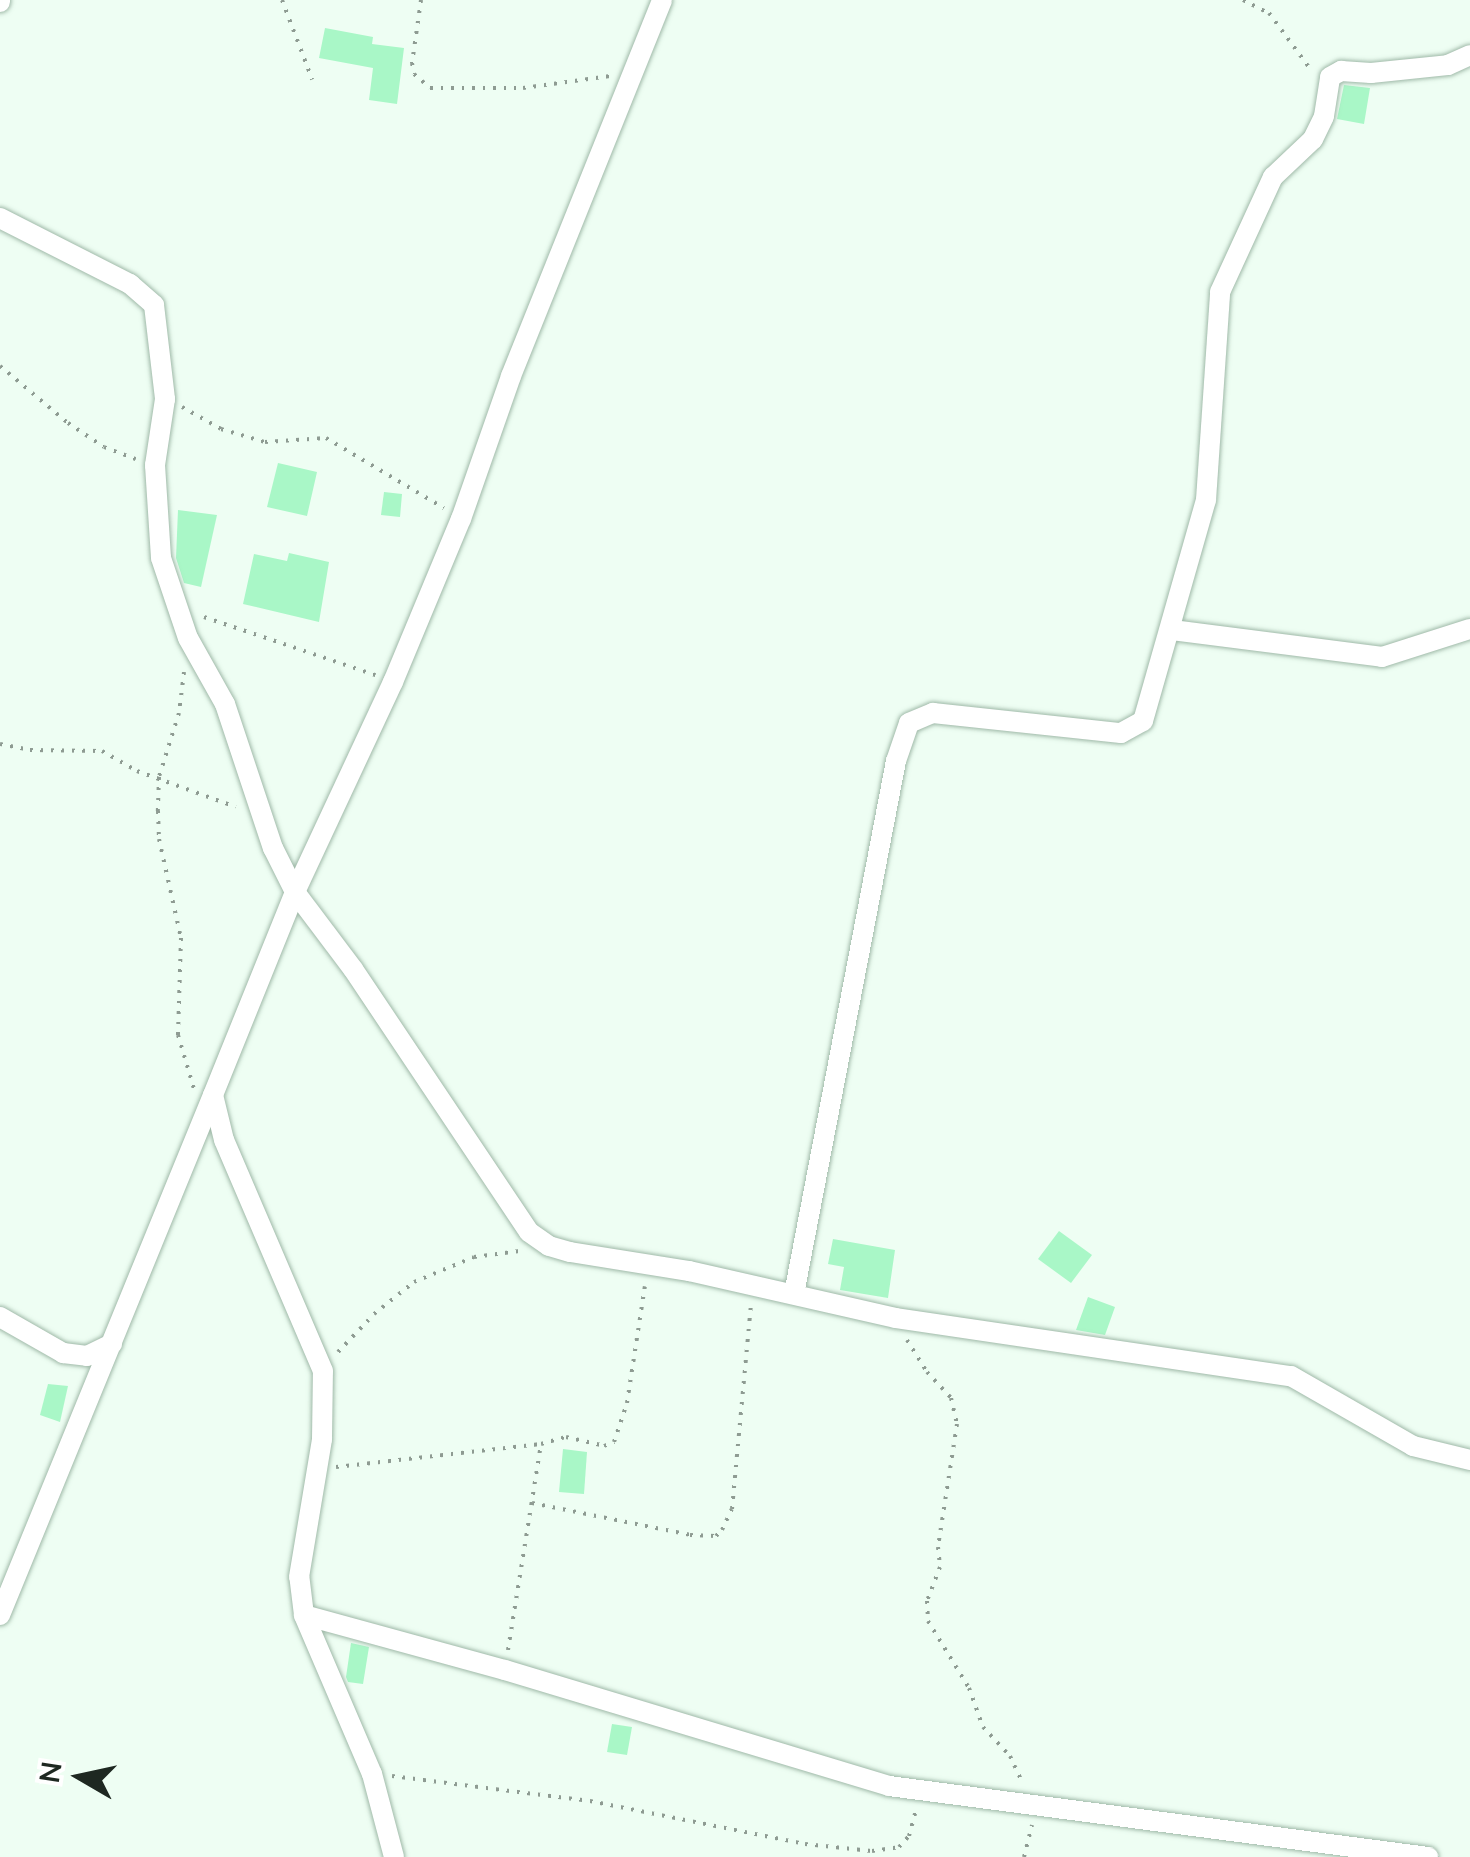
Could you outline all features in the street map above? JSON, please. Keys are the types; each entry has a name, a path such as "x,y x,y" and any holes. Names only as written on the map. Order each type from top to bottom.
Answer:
{"street":[{"path":"0,1615 294,892 393,682 461,519 512,376 662,0"},
{"path":"794,1294 892,780 910,723 934,713 1102,733 1134,729 1143,721 1206,500 1220,292 1273,177 1319,128 1330,77 1340,72 1448,65 1470,55"},
{"path":"0,218 144,293 158,320 165,399 155,465 159,546 176,609 225,704 273,848 294,892 353,969 520,1221 549,1246 753,1285 896,1318 1291,1376 1413,1446 1470,1460"},
{"path":"1172,630 1382,656 1470,628"},
{"path":"213,1095 224,1140 323,1371 325,1407 299,1577 304,1615 372,1774 394,1857"},
{"path":"0,1318 62,1353 88,1356 112,1344"},
{"path":"304,1615 505,1670 888,1786 1237,1828 1428,1857"}],"path":[{"path":"282,0 312,79"},
{"path":"421,0 412,62 414,74 430,88 523,88 630,75"},
{"path":"1242,0 1268,13 1326,89"},
{"path":"0,366 90,439 155,465"},
{"path":"165,399 222,429 265,442 326,438 461,519"},
{"path":"176,609 282,640 393,682"},
{"path":"188,638 178,713 159,777 159,839 181,938 178,1035 202,1118"},
{"path":"0,744 30,750 102,752 244,814"},
{"path":"323,1371 350,1337 414,1282 474,1257 549,1246"},
{"path":"317,1469 541,1444 566,1437 604,1446 618,1436 648,1265"},
{"path":"532,1503 690,1535 716,1536 732,1509 753,1285"},
{"path":"896,1318 926,1372 951,1398 957,1424 938,1546 940,1566 927,1601 928,1621 969,1688 982,1727 1016,1767 1032,1829 1024,1857"},
{"path":"505,1670 541,1444"},
{"path":"372,1774 520,1790 685,1818 805,1844 872,1850 899,1848 908,1836 921,1790"}],"building":[{"path":"325,28 373,37 372,44 404,48 397,104 369,100 373,68 319,58"},
{"path":"1344,85 1370,88 1364,124 1337,119"},
{"path":"278,463 317,472 307,516 267,507"},
{"path":"384,492 402,494 400,517 381,515"},
{"path":"178,510 217,515 201,587 184,583 176,558"},
{"path":"289,553 329,562 319,622 243,604 254,554 287,561"},
{"path":"1059,1231 1092,1255 1071,1283 1038,1259"},
{"path":"833,1239 895,1250 888,1298 840,1290 844,1267 828,1264"},
{"path":"1088,1297 1115,1307 1105,1335 1076,1330"},
{"path":"48,1384 68,1386 60,1422 40,1415"},
{"path":"563,1449 587,1452 584,1494 559,1492"},
{"path":"351,1643 369,1647 363,1684 348,1682 346,1677"},
{"path":"612,1724 632,1727 627,1755 607,1752"}]}
